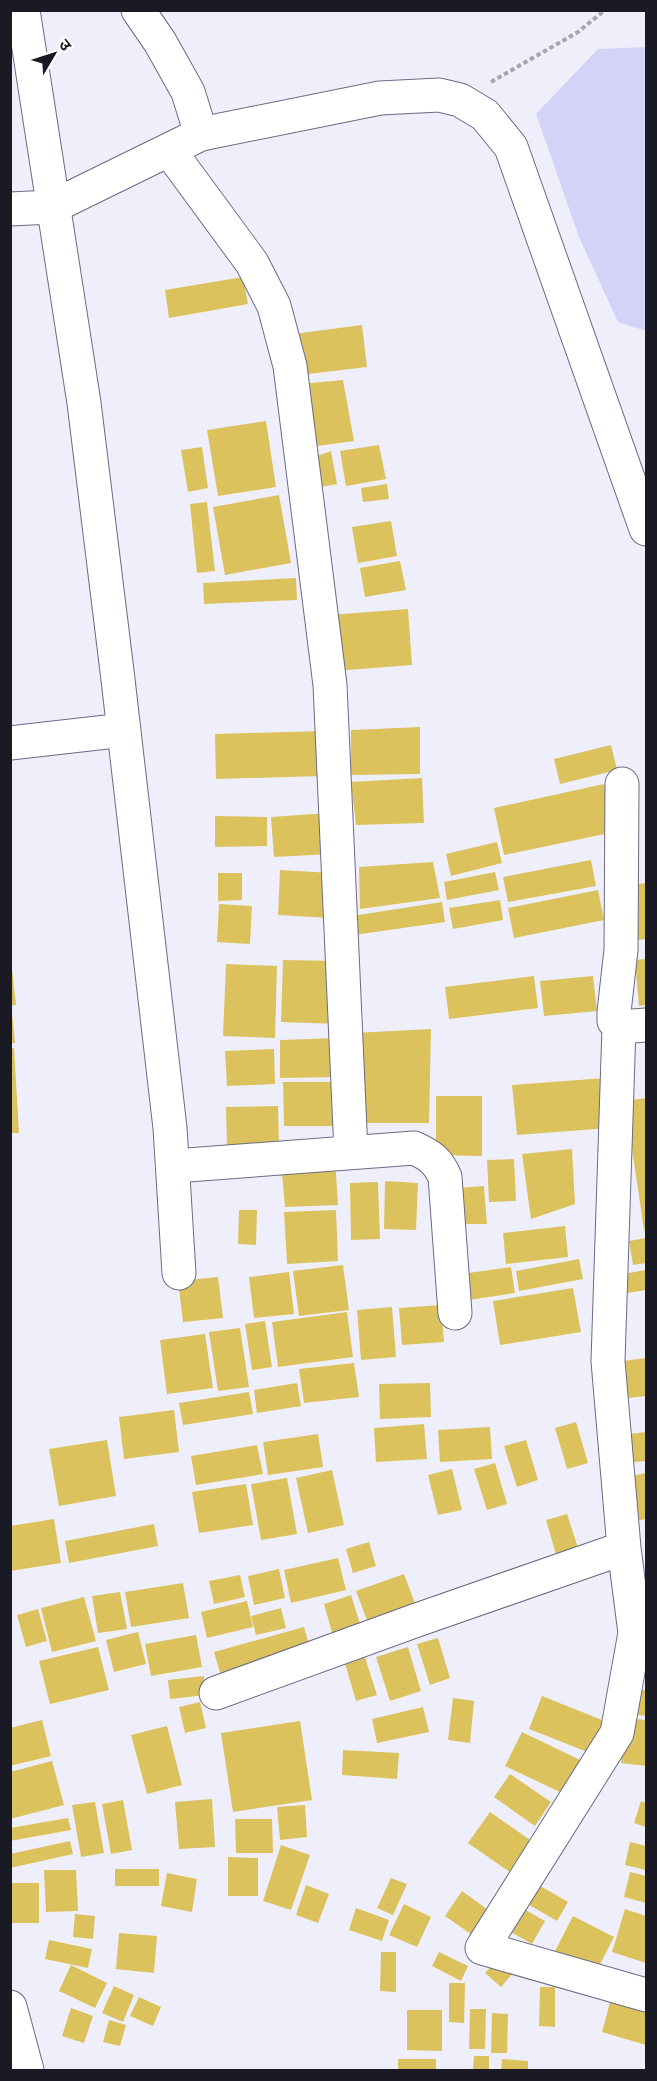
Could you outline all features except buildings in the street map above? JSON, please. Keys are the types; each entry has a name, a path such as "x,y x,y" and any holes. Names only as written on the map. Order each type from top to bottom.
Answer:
{"street":[{"path":"23,10 84,403 174,1166 179,1273"},
{"path":"138,10 160,42 188,92 201,134"},
{"path":"10,209 52,207 201,134 380,98 440,95 460,100 485,115 511,147 646,530"},
{"path":"169,150 252,263 274,306 290,366 330,686 351,1152"},
{"path":"10,743 124,730"},
{"path":"622,784 621,950 614,1021 633,1026 608,1361 624,1548 635,1633 617,1733 482,1948 646,1995"},
{"path":"174,1166 414,1148 429,1154 439,1164 445,1177 455,1313"},
{"path":"216,1693 624,1548"},
{"path":"10,2007 27,2070"}],"path":[{"path":"460,100 578,32 605,10"}],"water":[{"path":"646,47 646,331 618,322 579,237 536,114 598,49"}]}
